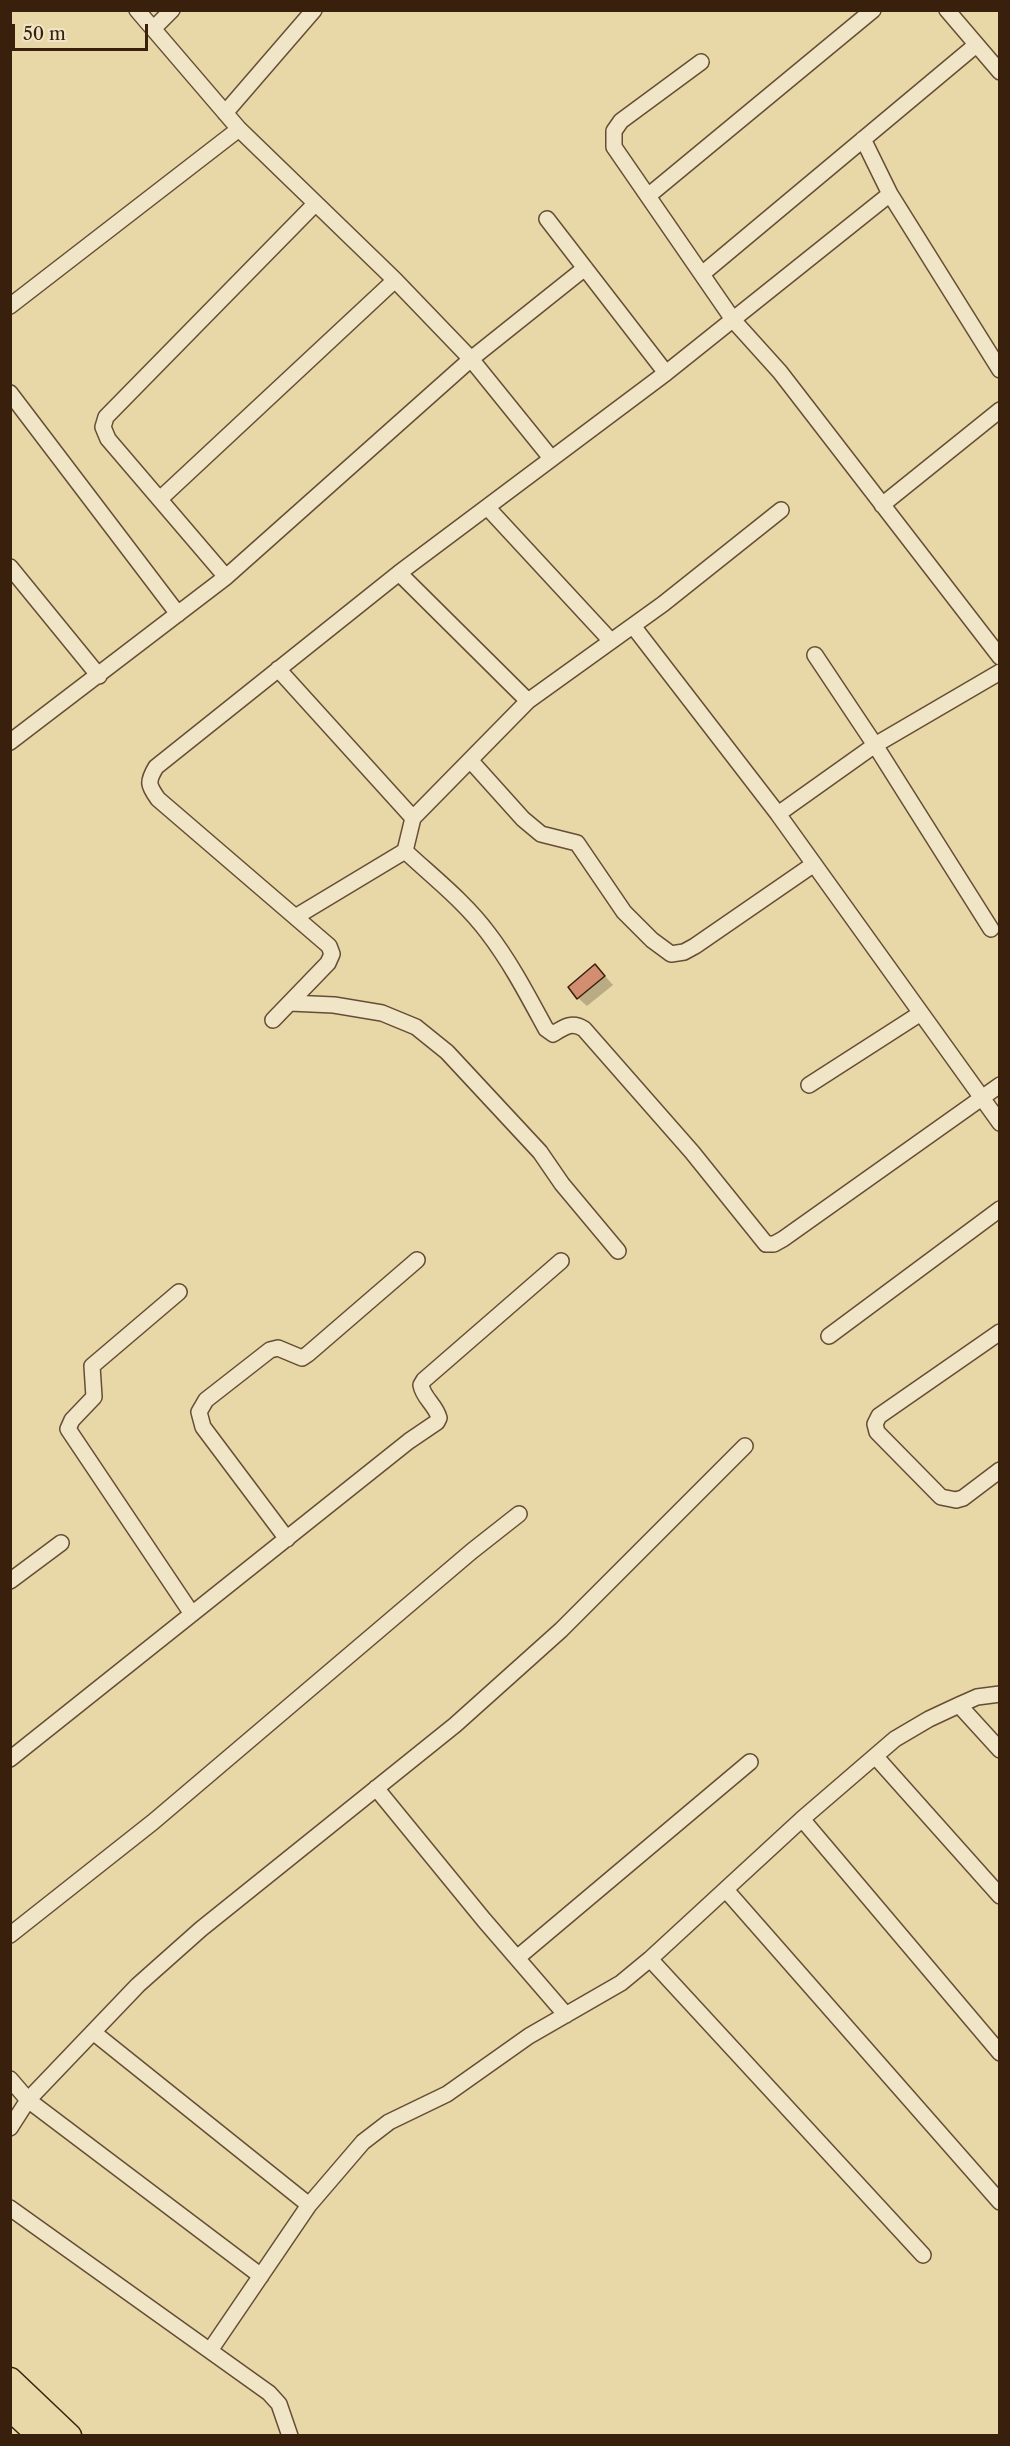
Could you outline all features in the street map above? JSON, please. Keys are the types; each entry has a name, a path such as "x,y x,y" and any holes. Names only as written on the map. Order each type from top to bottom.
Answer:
{"main road":[{"path":"10,2379 69,2436"},
{"path":"10,2408 40,2436"}],"street":[{"path":"137,10 239,129 394,279 471,359 551,458"},
{"path":"153,29 172,10"},
{"path":"225,113 314,10"},
{"path":"648,196 873,10"},
{"path":"947,10 999,72"},
{"path":"702,274 976,45"},
{"path":"701,62 621,121 614,131 614,147 734,321 780,372 999,657"},
{"path":"10,306 239,129"},
{"path":"863,139 890,194 999,370"},
{"path":"273,1020 328,963 332,954 329,946 297,916 158,799 148,785 156,767 399,573 734,321 890,194"},
{"path":"226,577 108,439 103,427 106,417 315,204"},
{"path":"547,219 666,373"},
{"path":"10,742 226,577 471,359 585,268"},
{"path":"160,499 394,279"},
{"path":"10,393 178,614"},
{"path":"882,505 999,410"},
{"path":"486,507 611,641"},
{"path":"297,916 405,851 413,818 528,701 633,626 781,510"},
{"path":"10,567 99,676"},
{"path":"399,573 528,701"},
{"path":"633,626 778,814 999,1123"},
{"path":"815,655 875,745 991,929"},
{"path":"278,669 413,818"},
{"path":"778,814 875,745 999,672"},
{"path":"471,760 523,819 541,834 577,843 624,912 652,940 671,954 684,952 695,946 814,864"},
{"path":"405,851 462,903 487,931 513,968 546,1029 553,1034 573,1024 584,1029 692,1152 766,1244 774,1244 783,1239 999,1085"},
{"path":"290,1003 334,1005 382,1013 416,1027 447,1052 540,1152 562,1184 618,1251"},
{"path":"809,1085 921,1012"},
{"path":"829,1336 999,1209"},
{"path":"287,1539 203,1427 199,1412 206,1400 270,1350 278,1348 302,1358 308,1354 417,1260"},
{"path":"10,1759 409,1441 437,1422 438,1413 422,1391 421,1385 424,1380 561,1261"},
{"path":"179,1292 92,1366 94,1397 72,1420 68,1429 192,1614"},
{"path":"999,1332 879,1416 875,1424 877,1432 941,1497 956,1500 963,1498 999,1470"},
{"path":"10,2128 28,2100 138,1985 201,1929 454,1725 561,1630 745,1446"},
{"path":"10,1935 153,1822 472,1551 519,1514"},
{"path":"10,1581 61,1543"},
{"path":"211,2349 309,2205 363,2142 389,2122 447,2094 529,2036 621,1983 802,1819 895,1739 929,1719 977,1697 999,1694"},
{"path":"959,1705 999,1750"},
{"path":"876,1757 999,1896"},
{"path":"517,1958 750,1762"},
{"path":"376,1788 566,2015"},
{"path":"802,1819 999,2053"},
{"path":"726,1890 999,2202"},
{"path":"650,1959 923,2255"},
{"path":"93,2032 309,2205"},
{"path":"10,2079 28,2100 261,2276"},
{"path":"10,2208 211,2349 269,2393 279,2404 290,2436"}],"building":[{"path":"595,964 605,976 577,999 568,987"}]}
